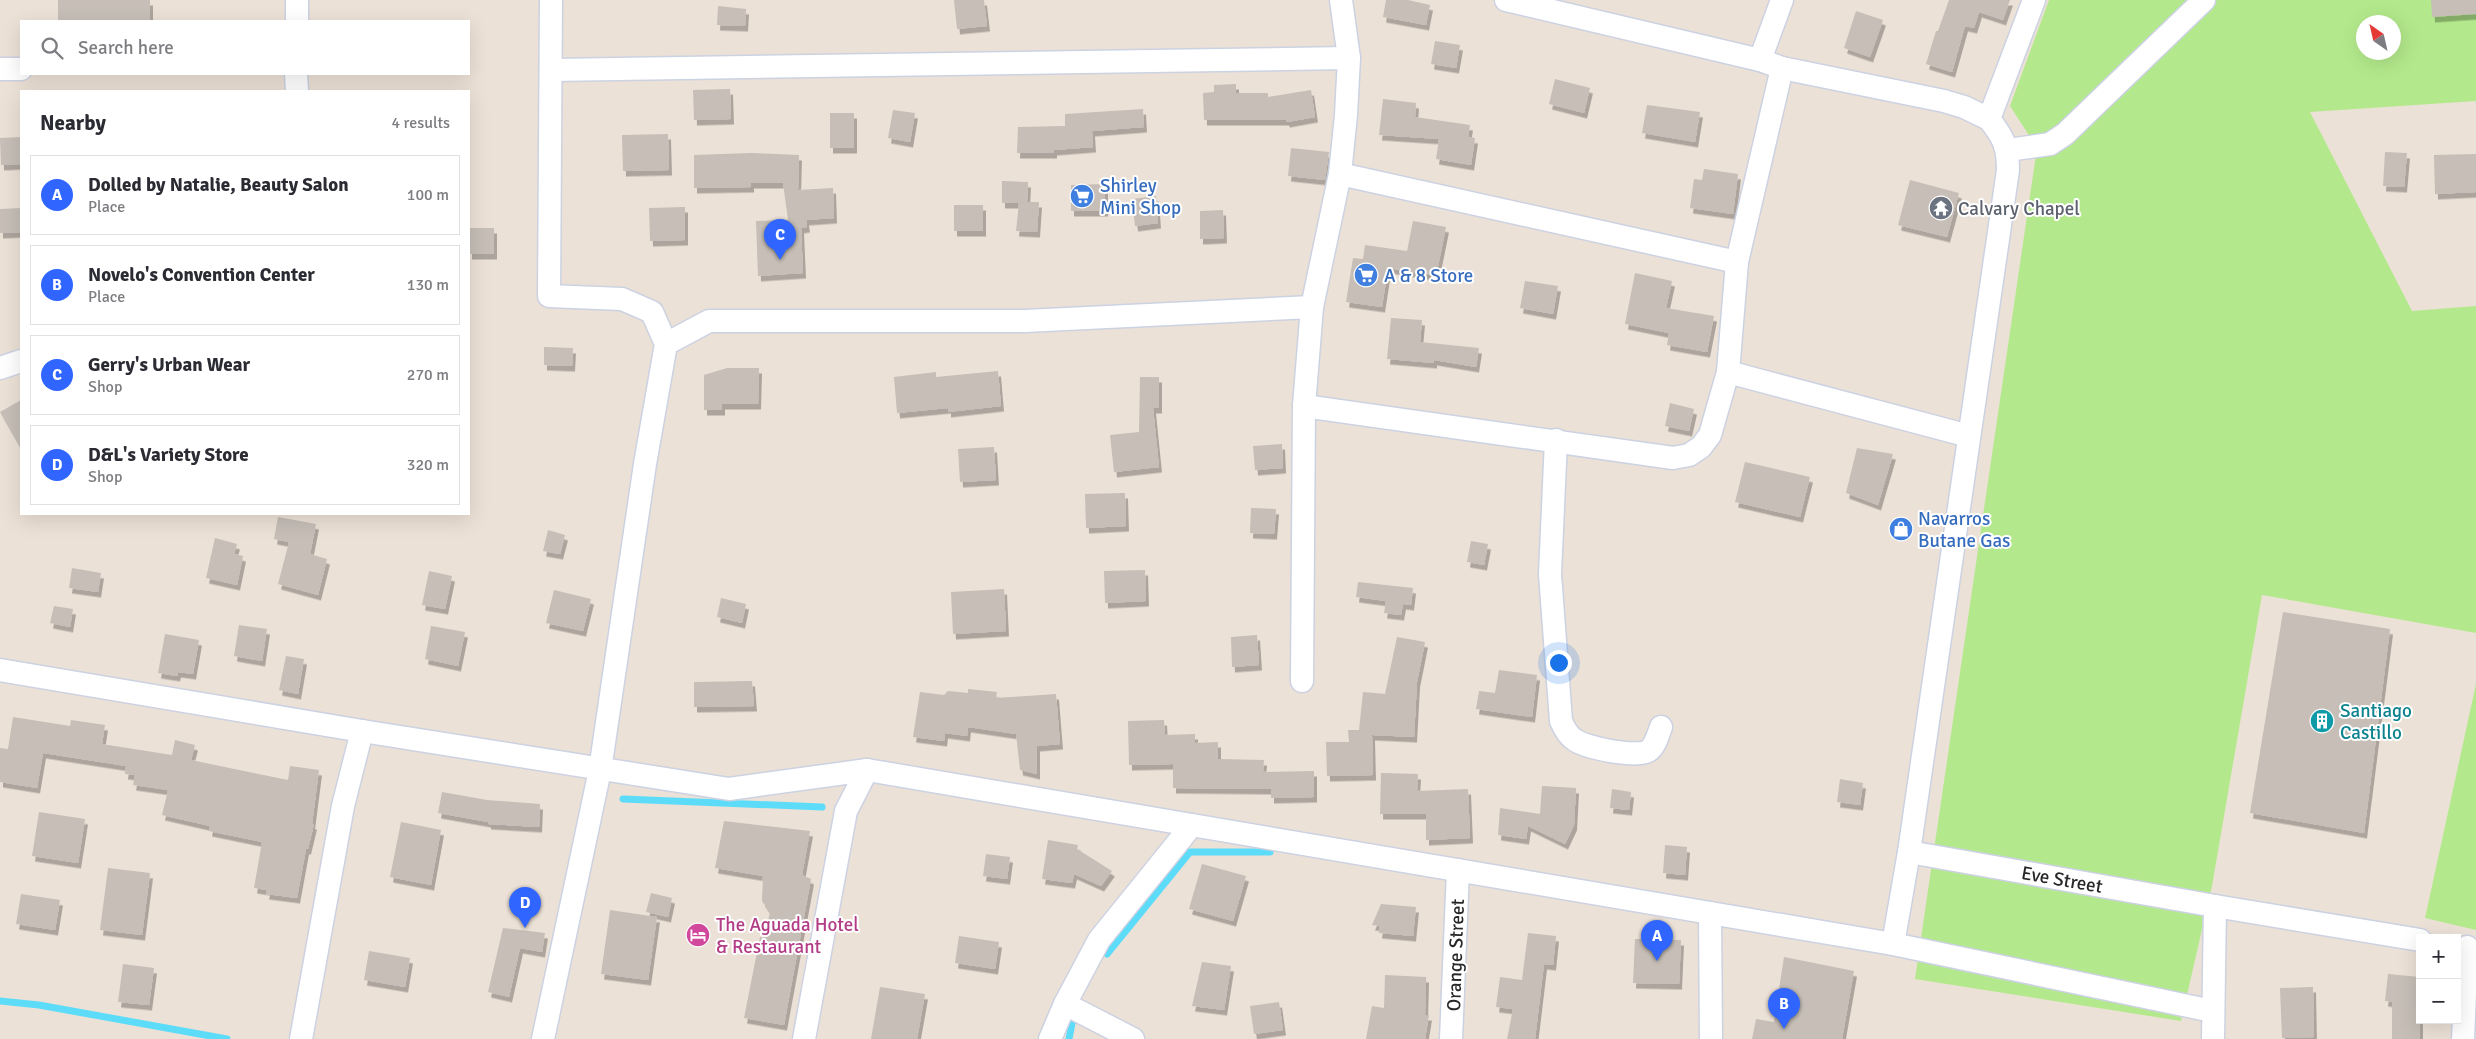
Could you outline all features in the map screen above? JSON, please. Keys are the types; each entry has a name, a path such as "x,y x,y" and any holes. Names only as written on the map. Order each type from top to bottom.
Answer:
{"street":[{"path":"297,0 297,20"},
{"path":"543,1039 600,770 666,344 652,312 622,299 549,296 551,0"},
{"path":"1302,681 1304,406 1312,307 1340,174 1349,58 1342,0"},
{"path":"1506,0 1760,60 1782,68 1964,106 1989,119 2000,134 2008,150 2008,170 1909,852 1893,944"},
{"path":"1760,60 1782,0"},
{"path":"1989,119 2034,0"},
{"path":"2008,150 2050,144 2065,134 2204,0"},
{"path":"552,70 1349,58"},
{"path":"1304,406 1673,458 1689,455 1701,447 1710,435 1728,372 1737,262 1782,68"},
{"path":"0,69 20,69"},
{"path":"296,75 297,90"},
{"path":"1340,174 1737,262"},
{"path":"666,344 709,320 1025,322 1312,307"},
{"path":"0,368 20,361"},
{"path":"1728,372 1969,436"},
{"path":"1556,440 1550,574 1561,721 1564,730 1573,740 1587,746 1637,754 1648,751 1654,744 1661,727"},
{"path":"0,670 600,770 729,789 867,770 1893,944 2212,1011"},
{"path":"301,1039 343,806 362,731"},
{"path":"804,1039 846,811 867,770"},
{"path":"1050,1039 1065,1004 1099,940 1192,825"},
{"name":"Eve Street","path":"1909,852 2416,939"},
{"name":"Orange Street","path":"1451,1039 1458,870"},
{"path":"2213,1039 2215,906"},
{"path":"1710,913 1711,1039"},
{"path":"2463,1039 2467,947"},
{"path":"1065,1004 1133,1039"}],"green space":[{"path":"2049,0 2476,0 2476,101 2310,112 2412,311 2476,306 2476,633 2262,595 2212,886 2181,1021 1915,979 2037,148 2010,106"},
{"path":"2476,684 2476,930 2425,918"}],"building":[{"path":"58,0 150,0 150,20 58,20"},
{"path":"954,0 984,0 987,26 957,29"},
{"path":"1386,0 1408,0 1430,5 1426,25 1383,17"},
{"path":"1949,0 2010,0 2003,20 1979,12 1974,28 1965,26 1952,72 1926,64 1936,31 1938,31"},
{"path":"2431,0 2476,0 2476,14 2432,17"},
{"path":"718,6 746,9 745,26 717,25"},
{"path":"1856,11 1883,20 1870,57 1844,48"},
{"path":"1435,41 1460,45 1456,68 1431,64"},
{"path":"1555,79 1590,88 1584,113 1549,104"},
{"path":"1236,84 1236,93 1268,93 1268,97 1311,90 1315,117 1287,122 1286,120 1204,120 1203,93 1214,92 1214,85"},
{"path":"730,89 731,119 694,120 693,90"},
{"path":"1383,99 1416,103 1415,117 1470,125 1468,137 1475,138 1471,165 1436,159 1439,139 1379,135"},
{"path":"1647,105 1700,112 1695,142 1642,133"},
{"path":"1143,109 1144,127 1092,131 1093,147 1054,150 1054,153 1017,153 1018,127 1065,126 1065,114"},
{"path":"893,110 915,113 910,142 888,138"},
{"path":"830,113 854,113 854,148 830,148"},
{"path":"668,134 669,170 623,171 622,135"},
{"path":"20,137 20,164 1,165 0,138"},
{"path":"1291,148 1329,152 1325,180 1288,176"},
{"path":"2385,152 2407,153 2404,187 2383,186"},
{"path":"751,153 799,155 798,190 833,188 834,218 806,220 807,227 801,228 803,273 758,276 756,221 788,220 783,183 751,183 751,187 694,188 694,155"},
{"path":"2476,154 2476,192 2435,194 2434,155"},
{"path":"1704,169 1738,174 1733,214 1690,208 1694,179 1702,180"},
{"path":"1910,180 1959,193 1947,237 1898,225"},
{"path":"1002,181 1028,182 1027,202 1039,202 1037,232 1016,231 1019,203 1002,203"},
{"path":"1105,184 1105,211 1071,211 1071,185"},
{"path":"1156,196 1158,223 1135,226 1132,199"},
{"path":"954,205 983,205 983,231 954,231"},
{"path":"685,207 685,240 650,241 649,208"},
{"path":"20,208 20,232 0,233 0,209"},
{"path":"1223,210 1224,238 1200,239 1200,211"},
{"path":"1413,221 1446,227 1436,276 1388,268 1382,307 1346,302 1353,258 1363,259 1365,245 1407,251"},
{"path":"470,228 494,228 494,254 470,254"},
{"path":"1635,273 1672,281 1666,308 1714,316 1707,352 1667,345 1669,333 1625,324"},
{"path":"1525,281 1558,286 1553,314 1520,308"},
{"path":"1391,318 1422,320 1420,342 1479,348 1476,367 1434,360 1434,363 1387,359"},
{"path":"544,347 573,348 572,366 544,365"},
{"path":"727,368 759,368 758,404 722,404 722,410 704,410 704,375"},
{"path":"998,371 1001,406 948,412 948,408 897,413 894,377 936,372 936,377"},
{"path":"1140,377 1159,377 1159,408 1153,408 1159,467 1114,472 1110,435 1139,432"},
{"path":"20,401 20,447 0,412"},
{"path":"1670,403 1694,409 1689,431 1665,426"},
{"path":"1282,444 1283,468 1255,470 1253,446"},
{"path":"994,447 996,480 960,482 958,449"},
{"path":"1857,448 1893,454 1878,505 1846,493"},
{"path":"1745,462 1810,477 1800,517 1735,502"},
{"path":"1125,493 1126,526 1086,528 1085,494"},
{"path":"1251,508 1276,509 1274,534 1250,533"},
{"path":"278,517 316,524 310,554 327,559 318,595 278,584 289,542 274,539"},
{"path":"548,530 565,535 560,554 543,551"},
{"path":"215,538 237,544 234,554 243,556 237,585 206,578"},
{"path":"1471,541 1488,544 1484,565 1467,562"},
{"path":"72,568 101,573 98,592 69,588"},
{"path":"1145,570 1146,601 1105,603 1104,571"},
{"path":"429,571 452,576 445,609 422,605"},
{"path":"1358,582 1413,588 1411,605 1403,604 1401,615 1384,613 1386,601 1356,597"},
{"path":"1004,589 1006,631 953,634 951,592"},
{"path":"554,590 591,599 583,631 546,623"},
{"path":"721,598 746,604 742,623 717,617"},
{"path":"54,606 73,609 70,627 50,623"},
{"name":"Santiago Castillo","path":"2283,612 2390,629 2364,833 2250,813"},
{"path":"239,625 267,629 262,661 234,656"},
{"path":"431,626 465,632 458,666 425,659"},
{"path":"165,634 199,640 193,674 178,672 177,676 158,673"},
{"path":"1257,635 1259,665 1232,667 1231,637"},
{"path":"1397,637 1425,642 1417,682 1414,737 1372,735 1373,775 1327,776 1326,742 1349,742 1348,730 1359,730 1363,692 1385,694"},
{"path":"286,656 304,659 298,694 279,690"},
{"path":"1499,670 1537,675 1532,717 1476,709 1479,691 1495,693"},
{"path":"752,681 754,706 694,707 694,682"},
{"path":"968,689 997,692 996,698 1056,694 1060,744 1037,746 1037,774 1020,770 1016,734 968,727 967,736 945,733 944,741 913,737 920,692 944,695 948,691 968,693"},
{"path":"13,717 70,726 71,720 105,725 102,744 172,755 175,740 195,745 191,760 288,780 290,766 319,770 312,824 314,824 308,849 306,849 297,898 266,894 267,890 254,888 262,842 209,831 210,826 162,815 168,790 133,785 135,775 125,774 126,766 43,753 37,788 0,782 0,748 8,749"},
{"path":"1164,720 1165,735 1195,734 1195,743 1218,742 1218,759 1264,760 1263,772 1314,771 1314,797 1271,798 1271,789 1173,788 1173,764 1129,765 1128,721"},
{"path":"1381,773 1418,774 1417,791 1468,789 1470,838 1426,840 1426,814 1380,814"},
{"path":"1840,779 1863,783 1860,805 1837,802"},
{"path":"1542,786 1576,788 1574,825 1565,844 1528,826 1526,839 1498,835 1500,808 1540,814"},
{"path":"1612,789 1631,792 1629,810 1610,808"},
{"path":"442,792 487,800 540,804 539,827 488,824 488,822 438,813"},
{"path":"39,812 85,819 78,863 32,856"},
{"path":"724,821 810,831 802,875 811,879 784,1025 744,1018 760,937 763,938 770,913 762,901 763,876 715,868"},
{"path":"401,822 441,830 431,885 390,877"},
{"path":"1048,840 1078,845 1077,849 1112,871 1101,886 1074,874 1072,883 1042,879"},
{"path":"1665,845 1687,847 1685,875 1663,873"},
{"path":"986,854 1010,857 1007,879 983,876"},
{"path":"1202,864 1246,876 1233,921 1189,909"},
{"path":"108,868 150,873 142,935 100,930"},
{"path":"651,893 672,898 668,917 646,912"},
{"path":"21,894 60,900 55,930 16,924"},
{"path":"1381,904 1416,907 1413,936 1379,933 1380,926 1372,925"},
{"path":"610,910 657,917 648,980 601,974"},
{"path":"503,928 545,933 542,952 520,948 509,997 488,992"},
{"path":"1528,933 1556,936 1553,965 1544,964 1535,1039 1507,1039 1513,1009 1496,1007 1500,977 1522,980"},
{"path":"959,936 999,942 995,969 955,963"},
{"path":"1635,939 1681,940 1679,984 1633,983"},
{"path":"369,951 410,958 405,987 364,980"},
{"path":"1784,957 1854,971 1842,1039 1752,1039 1756,1019 1774,1022"},
{"path":"1202,962 1231,966 1224,1010 1192,1006"},
{"path":"123,964 154,968 149,1005 118,1002"},
{"path":"2388,974 2416,977 2416,1024 2420,1024 2420,1039 2392,1039 2392,1002 2385,1001"},
{"path":"1385,975 1426,977 1425,1015 1429,1015 1425,1039 1366,1039 1372,1006 1384,1008"},
{"path":"880,987 925,994 917,1039 871,1039"},
{"path":"2313,987 2314,1037 2282,1038 2280,988"},
{"path":"1279,1002 1283,1030 1254,1034 1250,1006"}],"waterway":[{"path":"623,799 822,807"},
{"path":"1107,954 1190,852 1270,852"},
{"path":"0,1001 39,1005 227,1039"},
{"path":"1069,1039 1074,1013"}],"place":[{"name":"Shirley Mini Shop","path":"1082,196"},
{"name":"Calvary Chapel","path":"1941,208"},
{"name":"Gerry's Urban Wear","path":"780,260"},
{"name":"A & 8 Store","path":"1366,275"},
{"name":"Navarros Butane Gas","path":"1901,529"},
{"name":"Santiago Castillo","path":"2322,721"},
{"name":"D&L's Variety Store","path":"525,928"},
{"name":"The Aguada Hotel & Restaurant","path":"698,935"},
{"name":"Dolled by Natalie, Beauty Salon","path":"1657,961"},
{"name":"Novelo's Convention Center","path":"1784,1029"}]}
